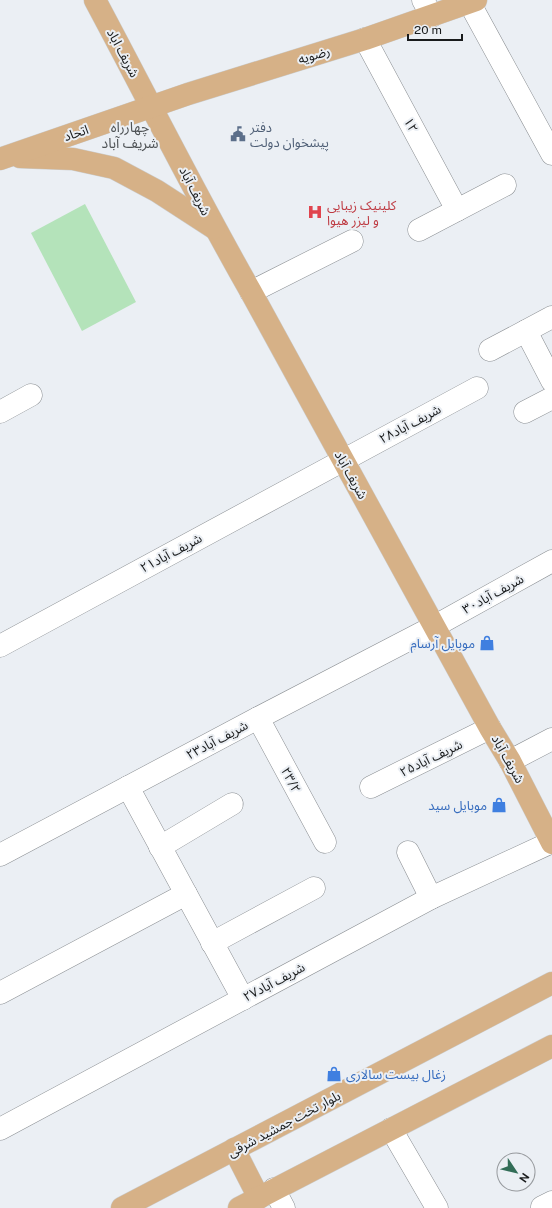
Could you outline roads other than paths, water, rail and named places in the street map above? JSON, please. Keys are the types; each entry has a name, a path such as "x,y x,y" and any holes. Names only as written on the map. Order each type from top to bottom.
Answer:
{"main road":[{"name":"شریف اباد","path":"95,0 152,107"},
{"name":"رضویه","path":"152,107 188,94 365,39 428,8 473,1"},
{"name":"اتحاد","path":"4,158 152,107"},
{"name":"شریف آباد","path":"152,107 215,229 490,728 510,761 552,843"},
{"path":"4,158 73,159 114,168 156,191 215,229"},
{"name":"بلوار تخت جمشید شرقی","path":"122,1208 552,983"},
{"path":"239,1208 272,1198 390,1129 552,1046"},
{"path":"234,1150 272,1198"}],"street":[{"path":"473,1 551,149"},
{"name":"۱۲","path":"365,39 457,210"},
{"path":"419,230 505,185"},
{"path":"251,292 352,241"},
{"path":"490,350 552,317"},
{"path":"526,331 552,381"},
{"name":"شریف آباد۲۸","path":"343,460 477,388"},
{"path":"0,412 31,395"},
{"path":"525,412 552,398"},
{"name":"شریف آباد۲۱","path":"0,646 343,460"},
{"name":"شریف آباد۳۰","path":"435,626 552,561"},
{"name":"شریف آباد۲۳","path":"0,855 435,626"},
{"name":"۲۳/۲","path":"258,718 325,842"},
{"name":"شریف آباد۲۵","path":"371,787 490,728"},
{"path":"510,761 552,739"},
{"path":"128,787 243,999"},
{"path":"160,847 232,804"},
{"name":"شریف آباد۲۷","path":"0,1129 431,898 552,843"},
{"path":"408,852 431,898"},
{"path":"212,943 314,888"},
{"path":"0,993 186,894"},
{"path":"390,1129 437,1208"}],"place":[{"name":"دفتر پیشخوان دولت","path":"238,134"},
{"name":"کلینیک زیبایی و لیزر هیوا","path":"315,212"},
{"name":"موبایل آرسام","path":"487,643"},
{"name":"موبایل سید","path":"499,805"},
{"name":"زغال بیست سالاری","path":"334,1074"}],"district":[{"name":"چهارراه شریف آباد","path":"130,136"}]}
